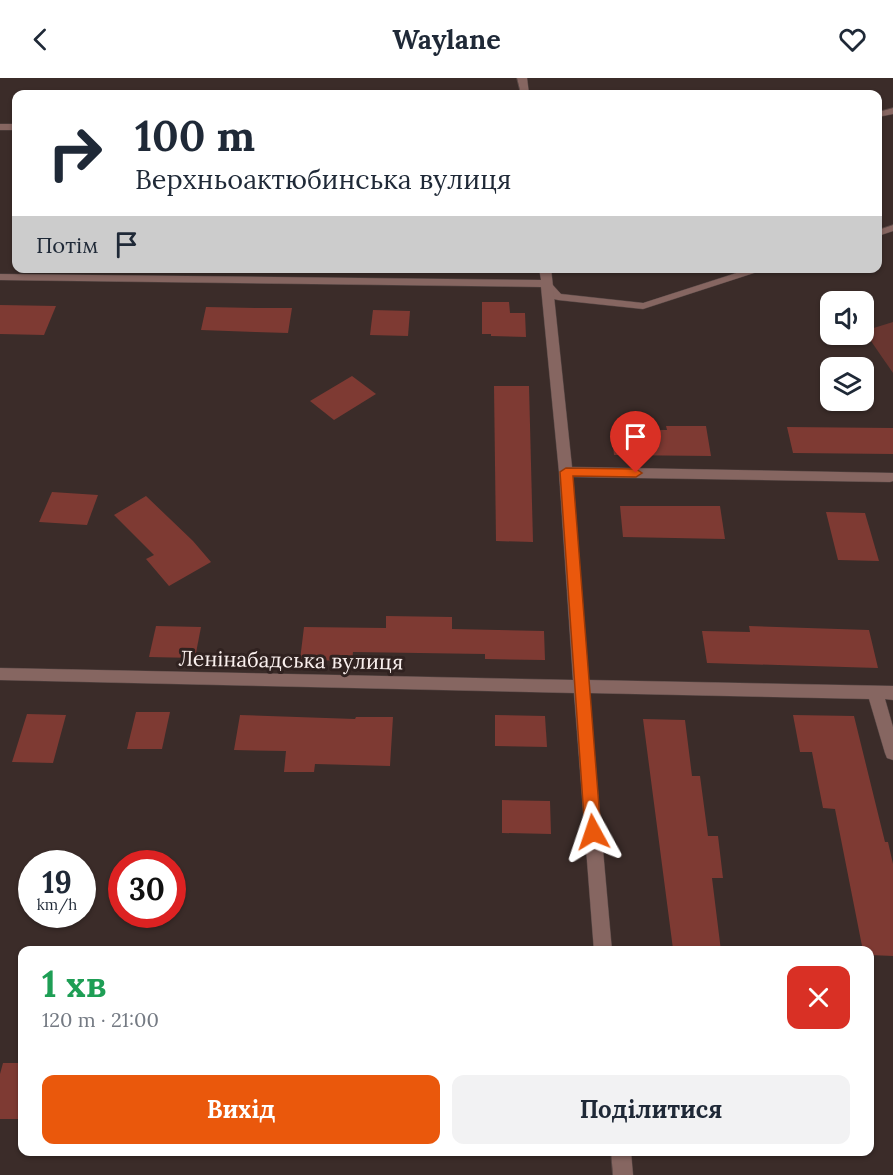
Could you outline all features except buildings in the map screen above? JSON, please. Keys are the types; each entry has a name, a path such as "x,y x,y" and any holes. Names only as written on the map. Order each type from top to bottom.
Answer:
{"street":[{"path":"0,277 545,276 566,472 603,946"},
{"path":"566,472 890,477"},
{"name":"Ленінабадська вулиця","path":"0,674 893,693"},
{"path":"874,694 893,753"},
{"path":"621,1156 623,1175"}],"lane":[{"path":"545,276 558,297 643,306 748,273"}],"shaded area":[{"path":"893,322 893,373 874,345 874,328"}],"route":[{"path":"593,832 566,472 636,473"}]}
